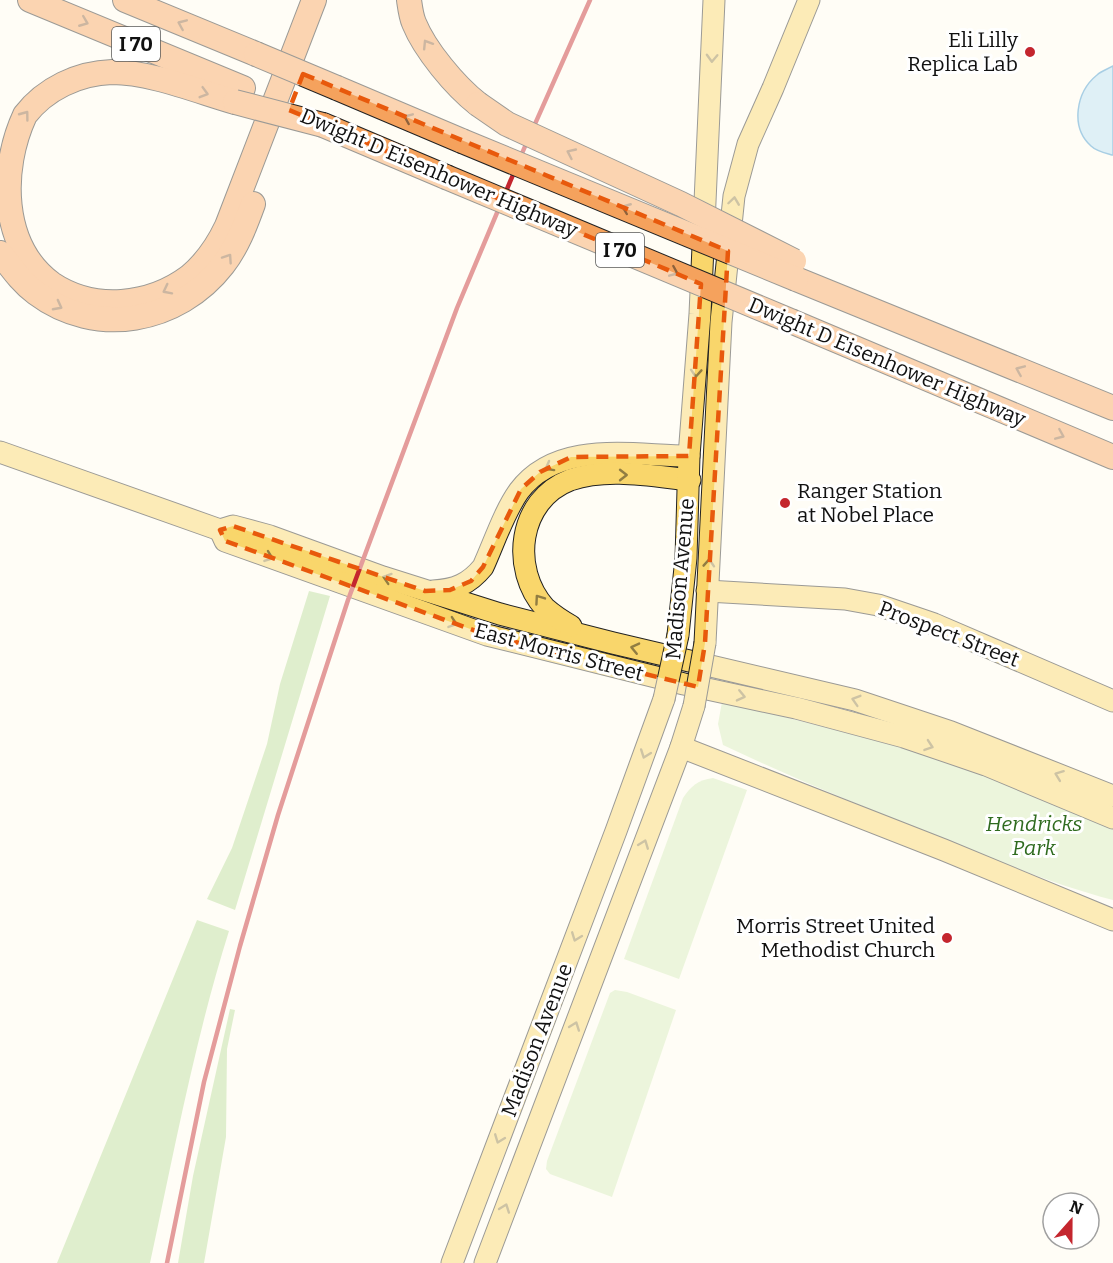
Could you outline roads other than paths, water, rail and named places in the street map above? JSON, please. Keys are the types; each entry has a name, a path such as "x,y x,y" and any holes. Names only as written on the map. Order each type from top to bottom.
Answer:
{"highway":[{"name":"I 70","path":"30,0 239,95"},
{"name":"Dwight D Eisenhower Highway","path":"125,0 462,141 795,270 904,322 1113,408"},
{"path":"239,95 127,73 99,73 85,76 66,82 47,94 32,107 19,124 9,142 0,177 2,204 9,232 19,250 32,266 53,285 99,301 131,302 159,294 189,277 213,251 227,226 314,0"},
{"path":"0,253 16,275 37,294 61,308 87,317 108,321 143,317 169,308 193,294 224,265 241,235 332,0"},
{"path":"409,0 414,23 429,49 455,82 478,104 507,124 681,204 795,270"},
{"name":"Dwight D Eisenhower Highway","path":"239,95 323,125 1113,457"}],"main road":[{"name":"Madison Avenue","path":"452,1263 664,699 678,635 686,567 689,456 699,314 714,0"},
{"name":"Madison Avenue","path":"485,1263 681,747 694,706 705,643 721,322 734,195 748,144 809,0"},
{"name":"East Morris Street","path":"0,452 220,530 234,526 270,536 425,591 500,614 855,700 951,732 1113,796"},
{"path":"425,591 450,590 471,580 483,567 521,489 540,472 555,463 585,454 689,456"},
{"path":"605,641 576,629 558,618 546,609 534,592 526,572 523,551 524,537 531,516 539,504 555,489 568,481 589,475 641,475 690,480"},
{"name":"East Morris Street","path":"220,530 225,541 487,635 876,729 986,765 1113,818"},
{"name":"Prospect Street","path":"707,591 845,599 878,605 934,624 1113,701"},
{"path":"681,747 975,862 1113,920"}],"water":[{"path":"1113,66 1112,155 1098,151 1084,138 1078,120 1078,110 1080,100 1090,82"}],"railway":[{"path":"167,1263 204,1082 240,946 278,815 348,600 457,308 590,0"}],"place":[{"name":"Eli Lilly Replica Lab","path":"1030,52"},
{"name":"Ranger Station at Nobel Place","path":"785,503"},
{"name":"Morris Street United Methodist Church","path":"947,938"}],"park label":[{"name":"Hendricks Park","path":"1034,836"}]}
